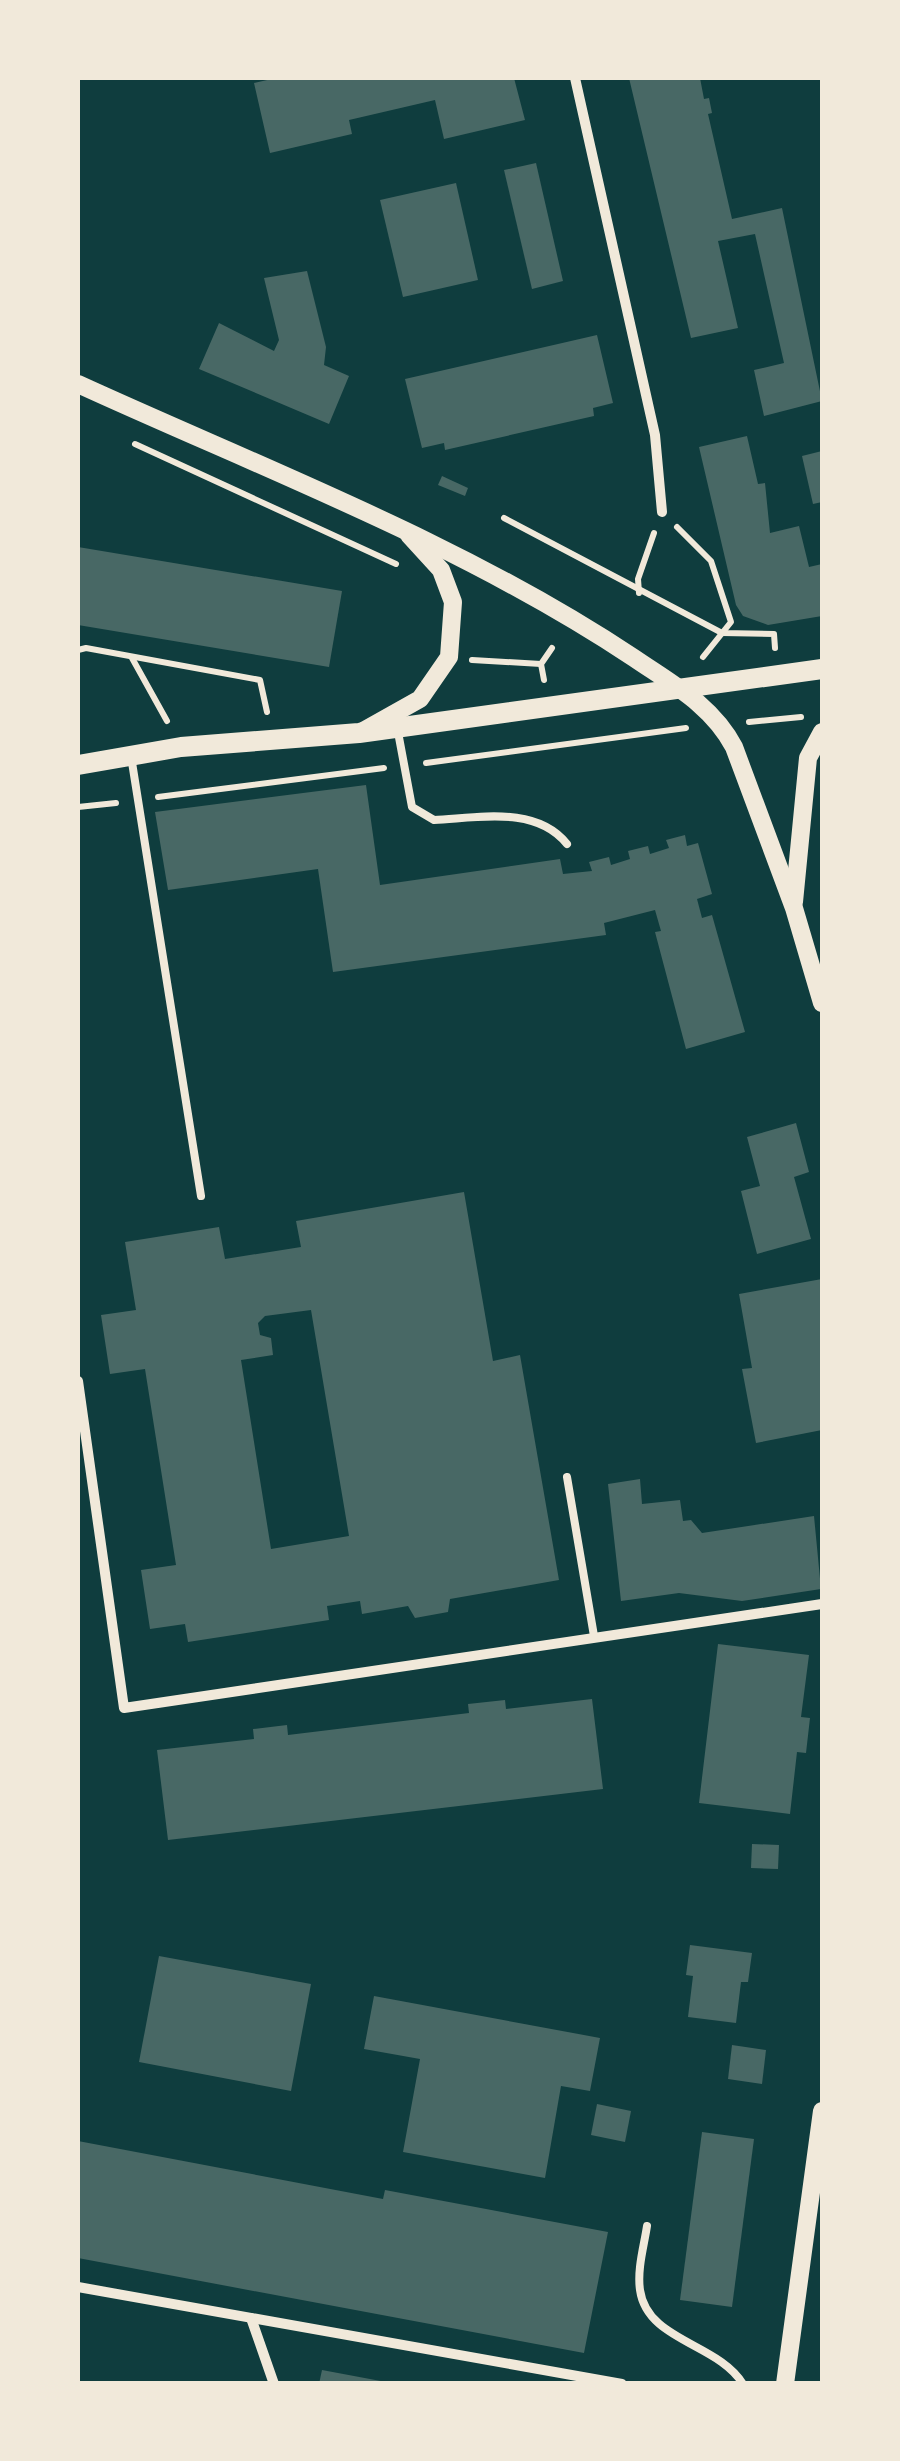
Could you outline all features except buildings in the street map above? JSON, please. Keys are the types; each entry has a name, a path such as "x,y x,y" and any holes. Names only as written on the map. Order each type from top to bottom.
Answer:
{"main road":[{"path":"78,766 181,747 359,733 822,669"}],"street":[{"path":"575,78 656,435 662,512"},
{"path":"78,384 434,541 574,618 679,687 722,724 794,908 822,1003"},
{"path":"359,733 420,698 449,658 454,602 442,570 406,531"},
{"path":"794,908 808,758 822,732"},
{"path":"78,1380 124,1708 822,1604"},
{"path":"785,2384 822,2111"},
{"path":"78,2287 622,2384"},
{"path":"251,2318 274,2384"}],"lane":[{"path":"397,727 412,808 420,816 434,820 528,820 545,825 567,844"},
{"path":"131,756 201,1196"},
{"path":"566,1477 594,1636"},
{"path":"646,2226 639,2276 643,2303 650,2316 665,2329 707,2351 743,2384"}],"path":[{"path":"132,442 402,567"},
{"path":"504,518 607,576 722,634 732,622 712,561 662,512 638,579 639,592"},
{"path":"449,658 541,664 552,648"},
{"path":"78,650 260,680 273,742"},
{"path":"132,656 181,747"},
{"path":"78,808 722,724"}]}
